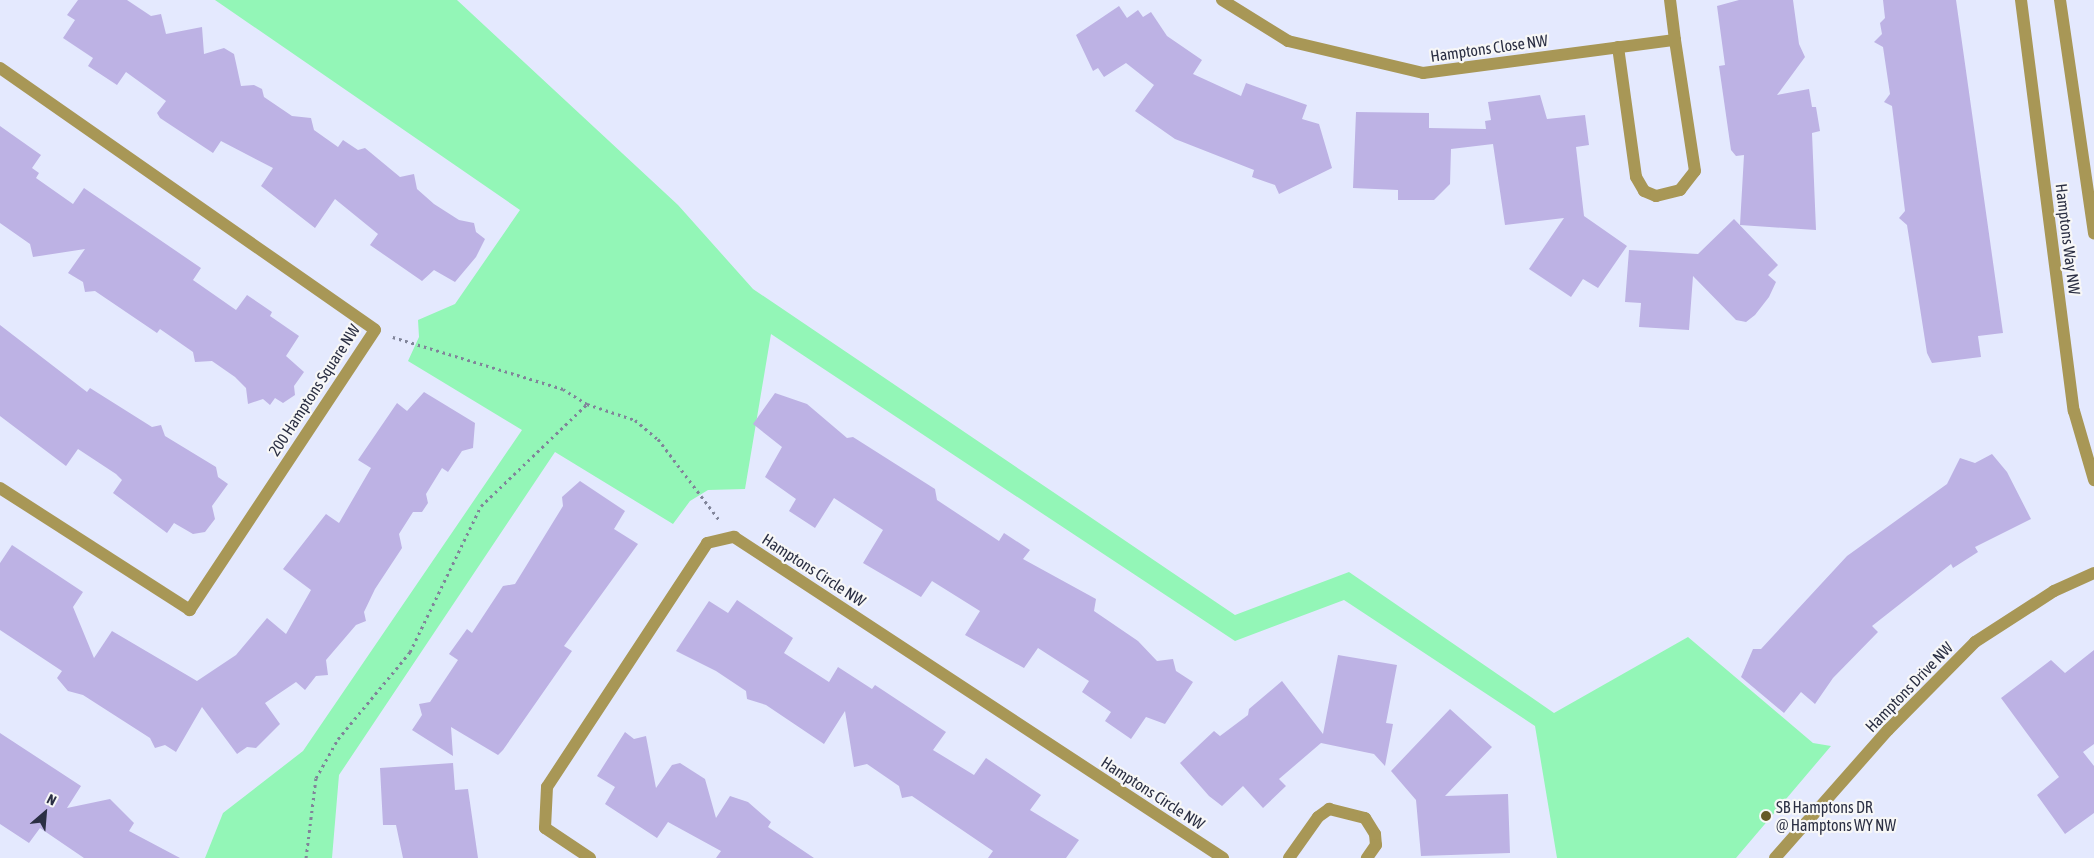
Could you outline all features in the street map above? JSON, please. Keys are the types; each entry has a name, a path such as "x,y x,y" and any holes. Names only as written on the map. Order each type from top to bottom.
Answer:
{"street":[{"name":"Hamptons Close NW","path":"1222,0 1288,41 1423,73 1675,40"},
{"path":"1618,47 1636,177 1644,191 1656,196 1680,190 1695,171 1670,0"},
{"name":"Hamptons Way NW","path":"2021,0 2074,411 2094,480"},
{"name":"Hamptons Way NW","path":"2060,0 2094,234"},
{"name":"200 Hamptons Square NW","path":"0,68 375,330 190,610 0,488"},
{"path":"590,858 545,828 547,787 707,543 734,537"},
{"name":"Hamptons Circle NW","path":"734,537 1223,858"},
{"name":"Hamptons Drive NW","path":"1775,858 1888,730 1975,642 2054,591 2094,573"},
{"path":"1289,858 1318,817 1329,809 1365,818 1375,834 1376,845 1367,858"}],"path":[{"path":"375,330 563,389 587,404 635,420 658,439 691,480 699,498 734,537"},
{"path":"306,858 316,778 338,740 410,652 482,506 587,404"}],"green space":[{"path":"215,0 457,0 678,205 753,289 1235,615 1349,572 1554,713 1688,637 1813,743 1831,746 1736,858 1557,858 1535,726 1344,600 1235,641 771,334 745,489 708,490 690,501 673,524 555,452 339,775 332,858 205,858 223,813 303,751 522,430 408,361 419,337 418,320 455,304 520,210"}],"building":[{"path":"78,0 127,0 151,16 161,14 166,34 202,27 204,54 224,48 234,54 241,86 254,85 262,89 264,97 292,116 311,118 314,130 338,147 343,140 358,150 365,148 400,177 414,174 417,189 434,204 459,220 474,223 476,232 485,239 476,257 455,282 434,270 422,281 370,245 378,234 335,199 315,228 261,186 273,168 221,141 213,153 160,118 157,113 166,101 126,72 117,85 88,66 93,58 63,38 75,20 67,15"},
{"path":"1739,0 1793,0 1799,44 1805,57 1777,95 1809,89 1812,107 1816,107 1820,131 1812,133 1816,230 1740,225 1744,155 1736,156 1731,150 1719,66 1725,65 1717,6"},
{"path":"1883,0 1956,0 2003,333 1978,336 1981,357 1932,363 1927,353 1907,225 1899,218 1905,211 1892,106 1884,102 1890,94 1883,47 1874,42 1882,34 1880,23 1885,18"},
{"path":"1119,6 1127,18 1138,10 1143,17 1151,12 1167,36 1202,60 1193,74 1241,96 1246,83 1307,105 1302,119 1319,124 1332,168 1279,194 1275,185 1252,177 1254,170 1175,139 1135,111 1154,85 1126,63 1104,77 1098,68 1093,71 1076,35"},
{"path":"1540,95 1547,119 1585,115 1589,145 1576,147 1584,216 1627,246 1598,288 1583,279 1571,297 1529,269 1564,218 1505,225 1493,144 1451,149 1450,184 1434,200 1398,200 1398,190 1353,188 1356,112 1429,113 1429,128 1486,129 1485,121 1491,120 1488,102"},
{"path":"0,126 41,155 32,168 39,173 36,178 73,204 84,188 201,268 193,280 236,310 247,295 272,312 270,316 299,336 286,356 304,372 294,386 295,395 283,403 275,398 270,405 263,399 248,404 246,388 235,377 212,361 195,362 193,352 160,329 157,333 95,291 85,292 83,282 68,273 85,249 33,257 30,244 0,223"},
{"path":"1734,219 1778,265 1768,275 1776,282 1769,297 1755,315 1746,322 1736,320 1693,276 1689,330 1639,327 1641,303 1625,302 1629,250 1698,254"},
{"path":"0,325 87,392 90,388 152,427 161,425 165,436 216,467 218,477 228,484 212,506 215,519 205,532 193,534 174,523 167,533 113,493 122,480 116,474 78,449 66,466 0,416"},
{"path":"424,392 475,423 473,448 462,451 448,472 442,468 426,494 428,503 422,512 413,512 399,534 402,548 375,589 364,612 366,621 356,625 326,660 328,675 316,676 305,690 296,682 265,703 280,724 256,748 247,747 237,754 202,707 176,752 165,745 155,748 150,738 83,695 68,691 57,678 62,671 0,630 0,563 12,545 83,592 73,607 94,658 112,631 197,681 236,655 267,618 286,634 311,590 283,569 326,514 339,523 371,468 358,460 397,403 407,411"},
{"path":"775,393 807,404 847,438 853,437 935,489 937,500 999,541 1004,533 1030,550 1023,559 1096,599 1094,611 1138,641 1157,661 1173,659 1176,671 1193,682 1165,724 1146,717 1131,739 1105,721 1111,712 1082,692 1089,681 1038,648 1024,668 965,635 980,611 932,581 921,597 863,563 883,530 834,498 815,528 789,511 796,499 765,477 782,447 753,424"},
{"path":"1992,454 2007,472 2031,519 1975,547 1978,552 1953,568 1951,564 1872,626 1878,632 1833,678 1815,704 1801,692 1784,713 1741,677 1753,649 1761,649 1847,556 1947,484 1960,458 1975,463"},
{"path":"580,481 625,511 614,529 638,544 564,646 572,651 503,750 498,755 451,727 453,756 412,730 422,715 419,704 430,702 458,660 449,654 467,629 472,633 503,586 515,584 563,506 562,497"},
{"path":"737,600 793,638 784,653 829,682 838,667 872,689 875,685 946,732 933,750 974,775 986,758 1041,795 1030,810 1079,840 1066,858 988,858 993,851 912,796 902,798 899,786 867,764 854,767 845,711 824,744 766,705 747,699 746,691 716,671 676,651 709,601 728,613"},
{"path":"2094,650 2094,744 2083,752 2094,766 2094,813 2065,834 2037,795 2059,777 2001,698 2051,660 2065,673"},
{"path":"1338,655 1397,665 1386,723 1393,724 1385,766 1374,754 1321,743 1279,779 1286,786 1263,808 1243,786 1222,806 1209,796 1180,763 1214,731 1220,736 1248,715 1249,709 1282,681 1323,734"},
{"path":"1450,709 1492,747 1445,796 1508,794 1510,853 1421,856 1416,800 1391,771"},
{"path":"625,732 634,739 646,736 656,788 672,765 680,763 705,779 716,818 730,796 748,802 771,822 768,827 814,858 716,858 721,851 668,822 657,838 605,804 615,787 597,776"},
{"path":"0,733 81,786 67,808 110,799 134,823 129,831 180,858 84,858 40,828 29,843 0,824"},
{"path":"453,763 455,790 468,789 478,858 403,858 396,825 383,825 380,768"}],"place":[{"name":"SB Hamptons DR @ Hamptons WY NW","path":"1766,816"}]}
